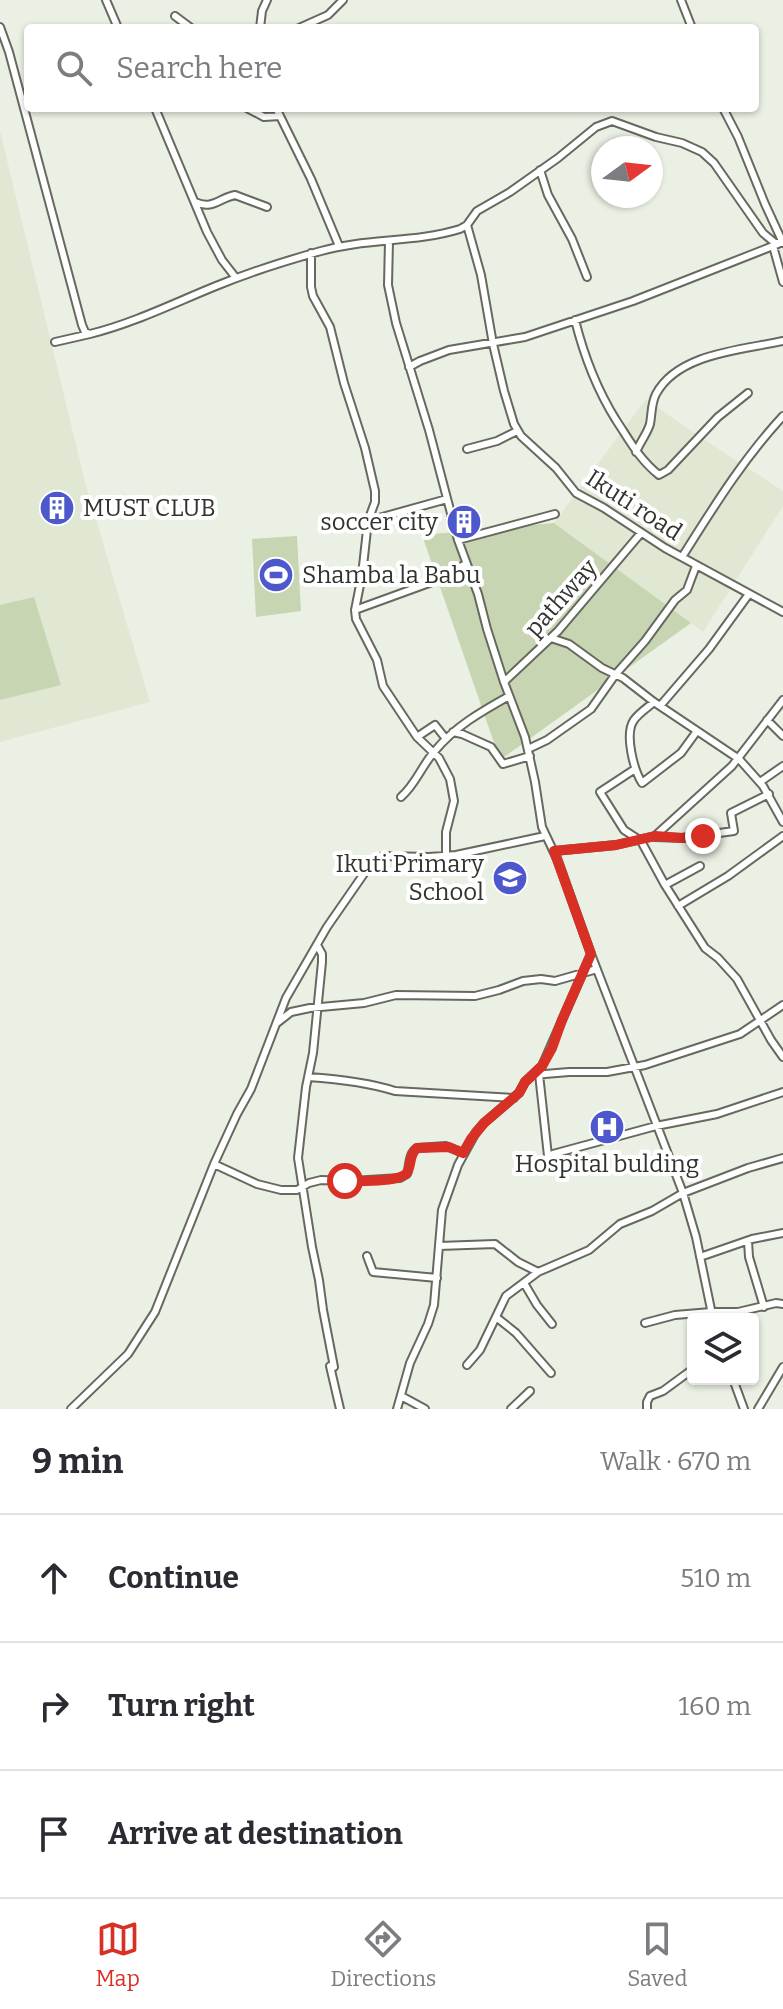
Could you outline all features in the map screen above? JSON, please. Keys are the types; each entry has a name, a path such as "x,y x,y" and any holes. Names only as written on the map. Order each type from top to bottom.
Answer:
{"street":[{"path":"106,0 116,24"},
{"path":"260,24 267,0"},
{"path":"308,24 328,15 343,0"},
{"path":"681,0 690,24"},
{"path":"175,16 186,24"},
{"path":"0,27 24,108"},
{"path":"25,112 82,325 85,332 90,334"},
{"path":"157,112 215,248 236,278"},
{"path":"255,112 264,117 280,116"},
{"path":"278,112 339,246"},
{"path":"725,112 738,137 779,244 783,282"},
{"path":"55,342 132,322 236,278 311,253 339,246 455,230 467,225 477,211 515,188 608,121 702,152 714,163 763,233 779,244"},
{"path":"540,170 548,195 572,239 587,277"},
{"path":"195,202 209,206 235,195 267,207"},
{"name":"Ikuti road","path":"467,225 482,282 493,344 517,431 556,468 576,493 696,566 783,612"},
{"path":"389,241 390,298 458,540 529,753 545,836 554,851 683,1193 712,1313"},
{"path":"409,367 449,350 525,337 671,287 779,244"},
{"path":"311,253 313,296 330,327 374,481 375,502 368,521 355,610 356,622 377,660 383,686 417,737 434,752 450,779 454,795 446,832 446,856"},
{"path":"575,320 596,386 636,452 656,473 664,474 710,425 748,393"},
{"path":"636,452 649,426 654,398 672,374 707,358 754,345 783,341"},
{"path":"682,557 720,496 783,416"},
{"path":"775,425 783,431"},
{"path":"467,449 497,441 517,431"},
{"path":"368,521 447,499"},
{"path":"458,540 555,514"},
{"name":"pathway","path":"504,682 551,638 641,533"},
{"path":"355,610 432,582 466,564"},
{"path":"453,732 490,747 503,764 529,753 587,713 675,600 687,590 696,566"},
{"path":"697,731 681,753 642,783 635,769 629,741 630,726 635,718 657,704 709,649 749,594"},
{"path":"551,638 569,644 602,668 623,678 739,759 769,794 782,817"},
{"path":"401,797 453,732 509,696"},
{"path":"554,851 616,845 655,836 739,759 783,700"},
{"path":"767,720 783,736"},
{"path":"417,737 435,725 446,739"},
{"path":"760,782 783,766"},
{"path":"635,769 600,792 624,830 641,841 705,948 737,979 783,1057"},
{"path":"655,836 682,838 734,831 731,813 769,794"},
{"path":"71,1409 128,1354 155,1312 214,1164 251,1089 290,989 376,859 383,856 446,856 545,836"},
{"path":"678,906 728,876 783,836"},
{"path":"665,885 700,866"},
{"path":"317,945 323,957 298,1158 340,1409"},
{"path":"397,1409 410,1363 432,1313 442,1210 463,1153 484,1123 514,1098 548,1057 591,954"},
{"path":"274,1025 291,1012 317,1007 396,995 475,996 523,981 555,981 597,969"},
{"path":"536,1075 635,1068 740,1034 783,1005"},
{"path":"536,1075 548,1156 656,1126 717,1114 783,1092"},
{"path":"308,1077 395,1091 514,1098"},
{"path":"214,1164 271,1189 292,1191 321,1180 360,1181 404,1177 417,1148 449,1147 463,1153"},
{"path":"553,1154 580,1161"},
{"path":"467,1365 480,1350 506,1296 538,1272 589,1250 620,1224 644,1215 683,1193 748,1168 781,1162"},
{"path":"700,1257 783,1233"},
{"path":"748,1241 749,1257 764,1307"},
{"path":"439,1246 495,1244 518,1262 538,1272"},
{"path":"367,1256 373,1272 437,1278"},
{"path":"524,1283 552,1324"},
{"path":"729,1313 781,1301"},
{"path":"645,1323 670,1316 687,1316"},
{"path":"496,1317 516,1333 551,1373"},
{"path":"758,1409 783,1367"},
{"path":"647,1409 650,1396 663,1391 687,1373"},
{"path":"735,1385 744,1409"},
{"path":"511,1409 530,1391"},
{"path":"401,1396 425,1409"}],"shaded area":[{"path":"0,131 85,482 150,702 0,742"},
{"path":"646,399 783,491 783,506 703,632 554,523"}],"green space":[{"path":"554,523 691,623 500,760 422,535"},
{"name":"Shamba la Babu","path":"297,536 301,611 256,617 252,539"},
{"path":"34,597 61,685 0,700 0,605"}],"place":[{"name":"MUST CLUB","path":"57,508"},
{"name":"soccer city","path":"464,522"},
{"name":"Shamba la Babu","path":"276,575"},
{"name":"Ikuti Primary School","path":"510,878"},
{"name":"Hospital bulding","path":"607,1127"}],"route":[{"path":"345,1181 404,1177 417,1148 449,1147 463,1153 484,1123 519,1093 525,1082 542,1066 591,954 554,851 616,845 655,836 703,836"}]}
